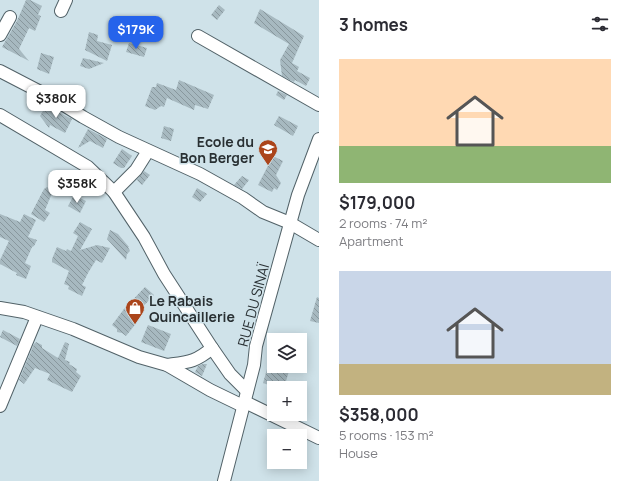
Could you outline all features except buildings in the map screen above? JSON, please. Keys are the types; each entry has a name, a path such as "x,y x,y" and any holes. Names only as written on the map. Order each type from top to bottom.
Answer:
{"street":[{"path":"0,35 10,17"},
{"path":"198,36 319,105"},
{"path":"0,71 54,99 119,137 200,174 243,198 263,212 290,223 319,240"},
{"path":"0,115 88,167 114,192 144,237 164,274 230,374 245,400"},
{"name":"RUE DU SINAÏ","path":"224,481 245,400 256,346 290,223 298,195 319,139"},
{"path":"114,192 136,170 148,151"},
{"path":"0,308 24,312 84,334 139,357 167,365 210,390 245,400 319,438"},
{"path":"0,406 37,317"},
{"path":"167,365 195,360 203,356 212,348"}],"place":[{"name":"Ecole du Bon Berger","path":"268,166"},
{"name":"Le Rabais Quincaillerie","path":"135,325"}]}
